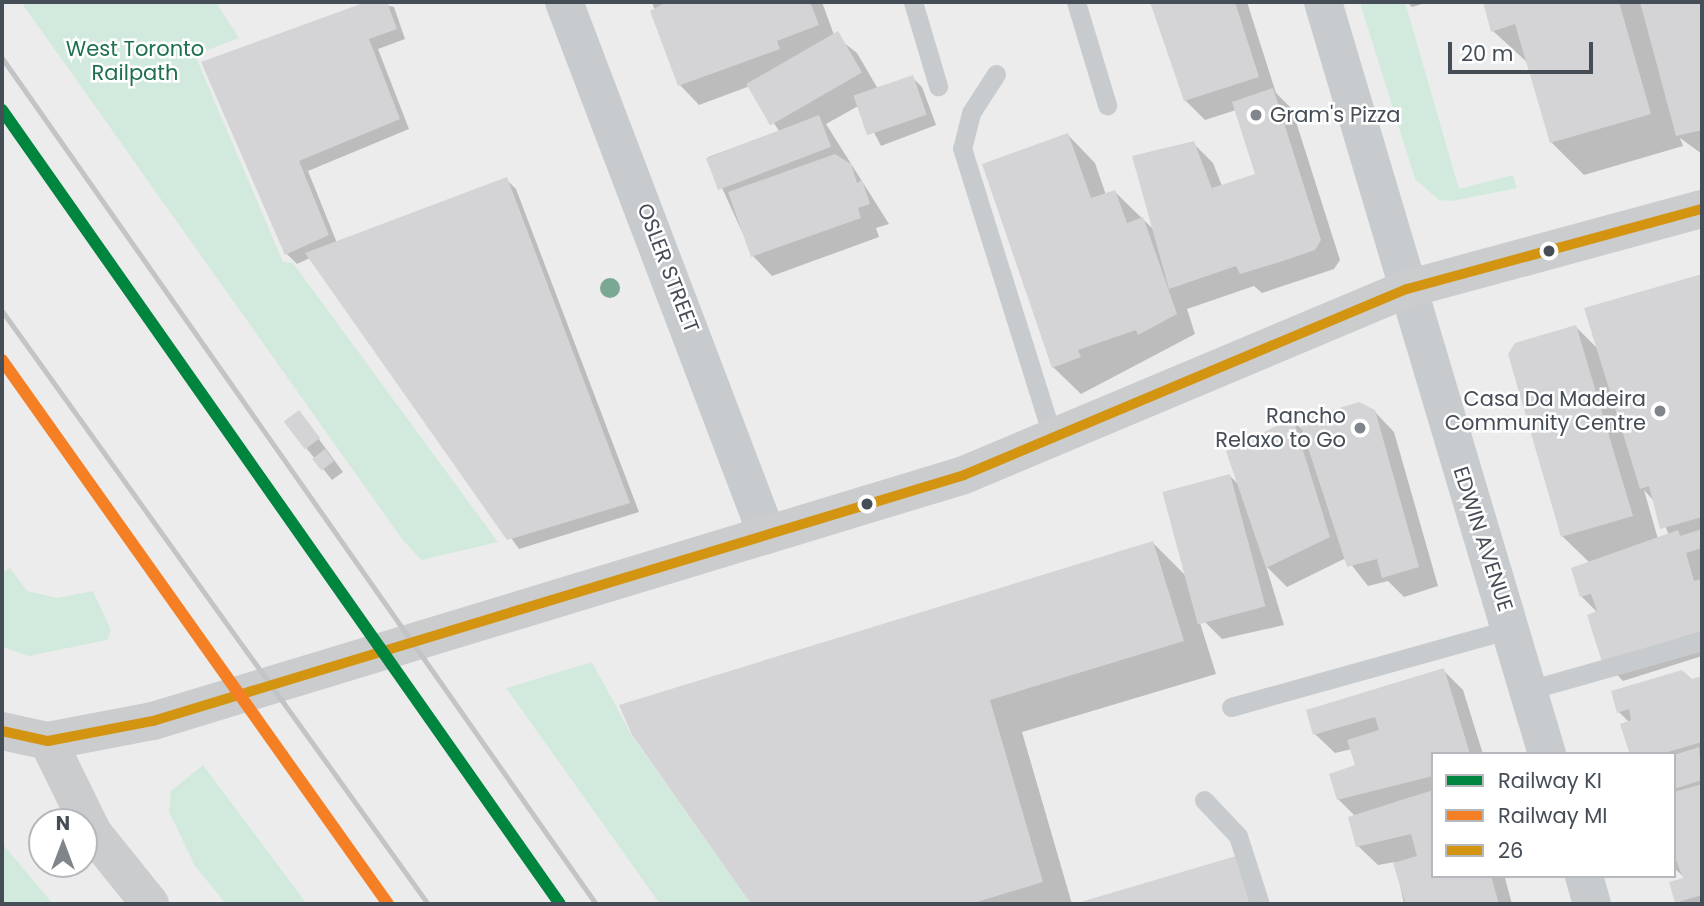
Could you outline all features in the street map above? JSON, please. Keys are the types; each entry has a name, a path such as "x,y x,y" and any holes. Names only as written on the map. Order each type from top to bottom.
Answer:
{"main road":[{"path":"2,731 48,741 153,721 964,475 1407,289 1702,209"},
{"path":"48,741 93,833 150,904"}],"street":[{"name":"OSLER STREET","path":"564,2 766,535"},
{"name":"EDWIN AVENUE","path":"1324,2 1546,752"},
{"path":"1585,878 1592,904"}],"lane":[{"path":"913,2 938,86"},
{"path":"1076,2 1107,105"},
{"path":"996,74 971,113 962,148 1053,438"},
{"path":"1231,707 1511,629"},
{"path":"1529,690 1702,641"},
{"path":"1204,800 1238,836 1260,904"}],"green space":[{"name":"West Toronto Railpath","path":"21,2 216,2 239,38 195,55 283,262 293,263 498,542 421,560 402,539"},
{"path":"1405,2 1459,189 1513,175 1517,188 1452,201 1439,200 1415,179 1360,3"},
{"path":"10,568 27,591 57,598 93,591 111,630 107,640 29,656 2,647 2,572"},
{"path":"592,662 632,736 751,904 660,904 506,688"},
{"path":"203,765 307,904 226,904 195,866 169,812 171,791"},
{"path":"2,843 28,874 28,878 31,878 53,904 2,904"}],"building":[{"path":"366,2 387,2 397,29 369,39 400,119 299,161 329,235 285,255 201,62"},
{"path":"666,2 810,2 819,25 777,41 780,49 678,86 650,11"},
{"path":"1150,2 1235,2 1259,77 1184,101"},
{"path":"1483,2 1619,2 1651,114 1550,143 1515,24 1491,32"},
{"path":"1640,2 1702,2 1702,130 1676,136"},
{"path":"838,31 862,73 770,126 746,84"},
{"path":"913,75 927,115 867,135 853,96"},
{"path":"1273,88 1321,240 1315,250 1283,261 1240,274 1236,266 1169,289 1132,156 1194,141 1217,202 1212,188 1255,174 1232,102"},
{"path":"819,115 831,147 718,190 706,158"},
{"path":"1068,133 1091,198 1115,190 1127,223 1143,217 1177,314 1138,335 1136,330 1078,350 1081,357 1052,368 982,164"},
{"path":"835,154 851,164 857,183 862,180 870,204 858,208 861,218 751,257 728,192"},
{"path":"507,177 630,503 507,540 305,253"},
{"name":"Casa Da Madeira Community Centre","path":"1702,274 1702,517 1660,529 1649,486 1640,489 1584,308"},
{"path":"1576,325 1633,516 1561,537 1508,354 1515,343"},
{"path":"1359,402 1375,410 1419,567 1382,578 1377,559 1347,567 1299,420"},
{"path":"299,410 320,438 305,449 284,421"},
{"path":"1293,418 1330,537 1266,568 1226,451"},
{"path":"325,449 334,461 321,471 312,459"},
{"path":"1230,474 1265,606 1198,624 1162,492"},
{"path":"1702,529 1702,548 1686,553 1694,581 1702,579 1702,631 1602,662 1587,615 1597,611 1591,594 1580,597 1571,568 1678,530 1680,536"},
{"path":"1153,541 1184,641 990,700 1043,882 970,904 751,904 632,735 619,705"},
{"path":"1444,668 1469,752 1431,752 1431,776 1337,800 1329,774 1355,765 1347,740 1379,730 1375,717 1313,735 1306,710"},
{"path":"1682,670 1692,679 1702,676 1702,742 1668,752 1629,752 1620,724 1631,720 1629,709 1617,713 1611,691"},
{"path":"1699,747 1702,780 1676,788 1676,754"},
{"path":"1702,784 1702,895 1675,903 1669,882 1683,878 1676,860 1676,791"},
{"path":"1431,791 1431,878 1492,878 1499,904 1399,904 1405,902 1393,863 1417,856 1411,834 1356,847 1348,817"},
{"path":"1236,856 1250,904 1074,904"}],"railway":[{"path":"2,58 596,904"},
{"path":"2,311 428,904"}],"rail line":[{"name":"KI","path":"2,110 560,904"},
{"name":"MI","path":"2,360 388,904"}],"transit line":[{"name":"26","path":"2,731 48,741 153,721 964,475 1407,289 1702,209"}],"place":[{"name":"Gram's Pizza","path":"1256,115"},
{"name":"Casa Da Madeira Community Centre","path":"1660,411"},
{"name":"Rancho Relaxo to Go","path":"1360,428"}]}
